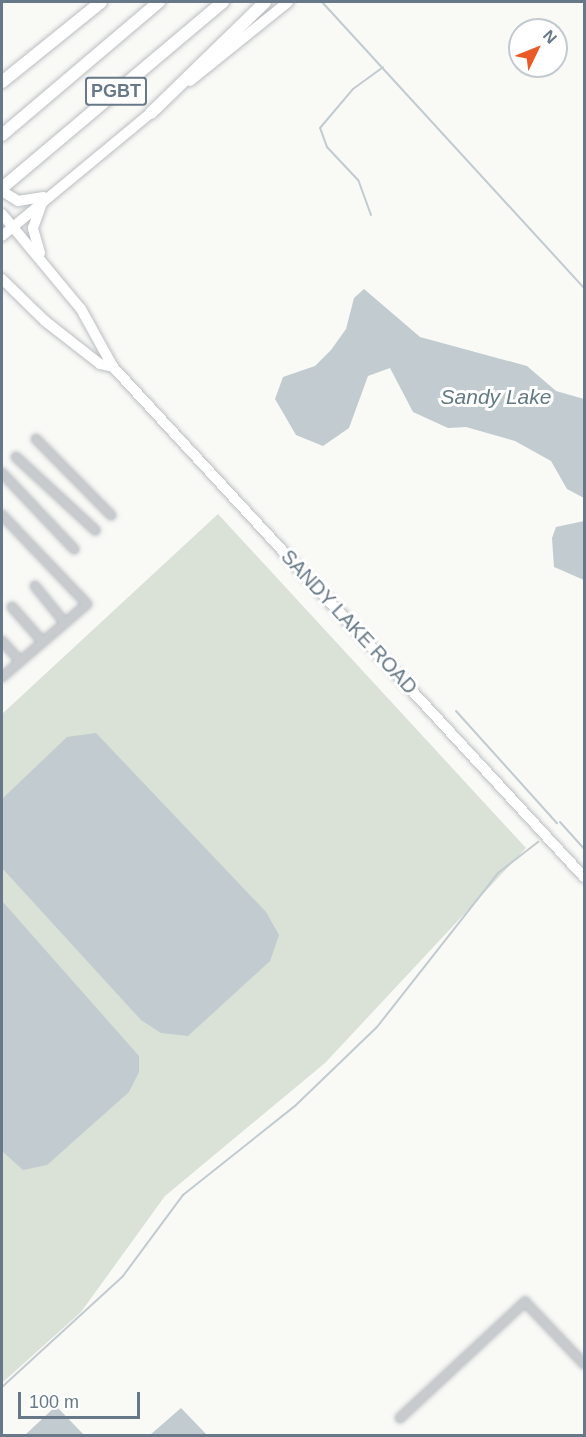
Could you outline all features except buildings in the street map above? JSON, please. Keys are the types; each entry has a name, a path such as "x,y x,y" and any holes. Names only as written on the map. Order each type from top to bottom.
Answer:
{"highway":[{"path":"2,82 101,2"},
{"name":"PGBT","path":"2,135 159,2"},
{"name":"PGBT","path":"4,187 223,2"},
{"path":"151,113 262,4"}],"main road":[{"path":"2,236 47,196 288,2"},
{"path":"4,187 18,201 47,196"},
{"path":"46,264 33,228 47,196"},
{"name":"SANDY LAKE ROAD","path":"2,214 46,264 81,309 113,368 585,877"},
{"name":"SANDY LAKE ROAD","path":"2,280 72,342 113,368"}],"street":[{"path":"36,439 111,515"},
{"path":"16,457 95,530"},
{"path":"2,473 74,549"},
{"path":"2,515 87,604 19,660 2,677"},
{"path":"35,586 64,622"},
{"path":"12,607 42,641"},
{"path":"2,641 19,660"},
{"path":"400,1418 525,1302 585,1364"}],"shaded area":[{"path":"218,514 526,848 325,1063 165,1196 81,1312 2,1383 2,714"}],"water":[{"name":"Sandy Lake","path":"364,289 420,337 527,366 556,391 584,399 584,498 567,489 551,461 515,441 466,427 448,428 413,412 390,368 368,376 349,428 323,446 296,435 275,399 283,377 315,366 331,350 346,329 354,298"},
{"path":"584,521 584,580 554,567 552,538 556,527"},
{"path":"96,733 266,912 279,935 270,961 188,1036 161,1033 141,1020 2,868 2,799 67,737"},
{"path":"2,901 139,1056 139,1072 129,1092 47,1165 23,1170 2,1151"},
{"path":"56,1406 84,1435 25,1435"},
{"path":"181,1408 207,1435 150,1435"}],"waterway":[{"path":"322,2 584,288"},
{"path":"371,215 358,180 327,147 320,128 353,89 383,67"},
{"path":"456,711 557,823"},
{"path":"560,822 584,849"},
{"path":"2,1387 123,1276 183,1195 296,1105 377,1027 498,873 538,842"}]}
